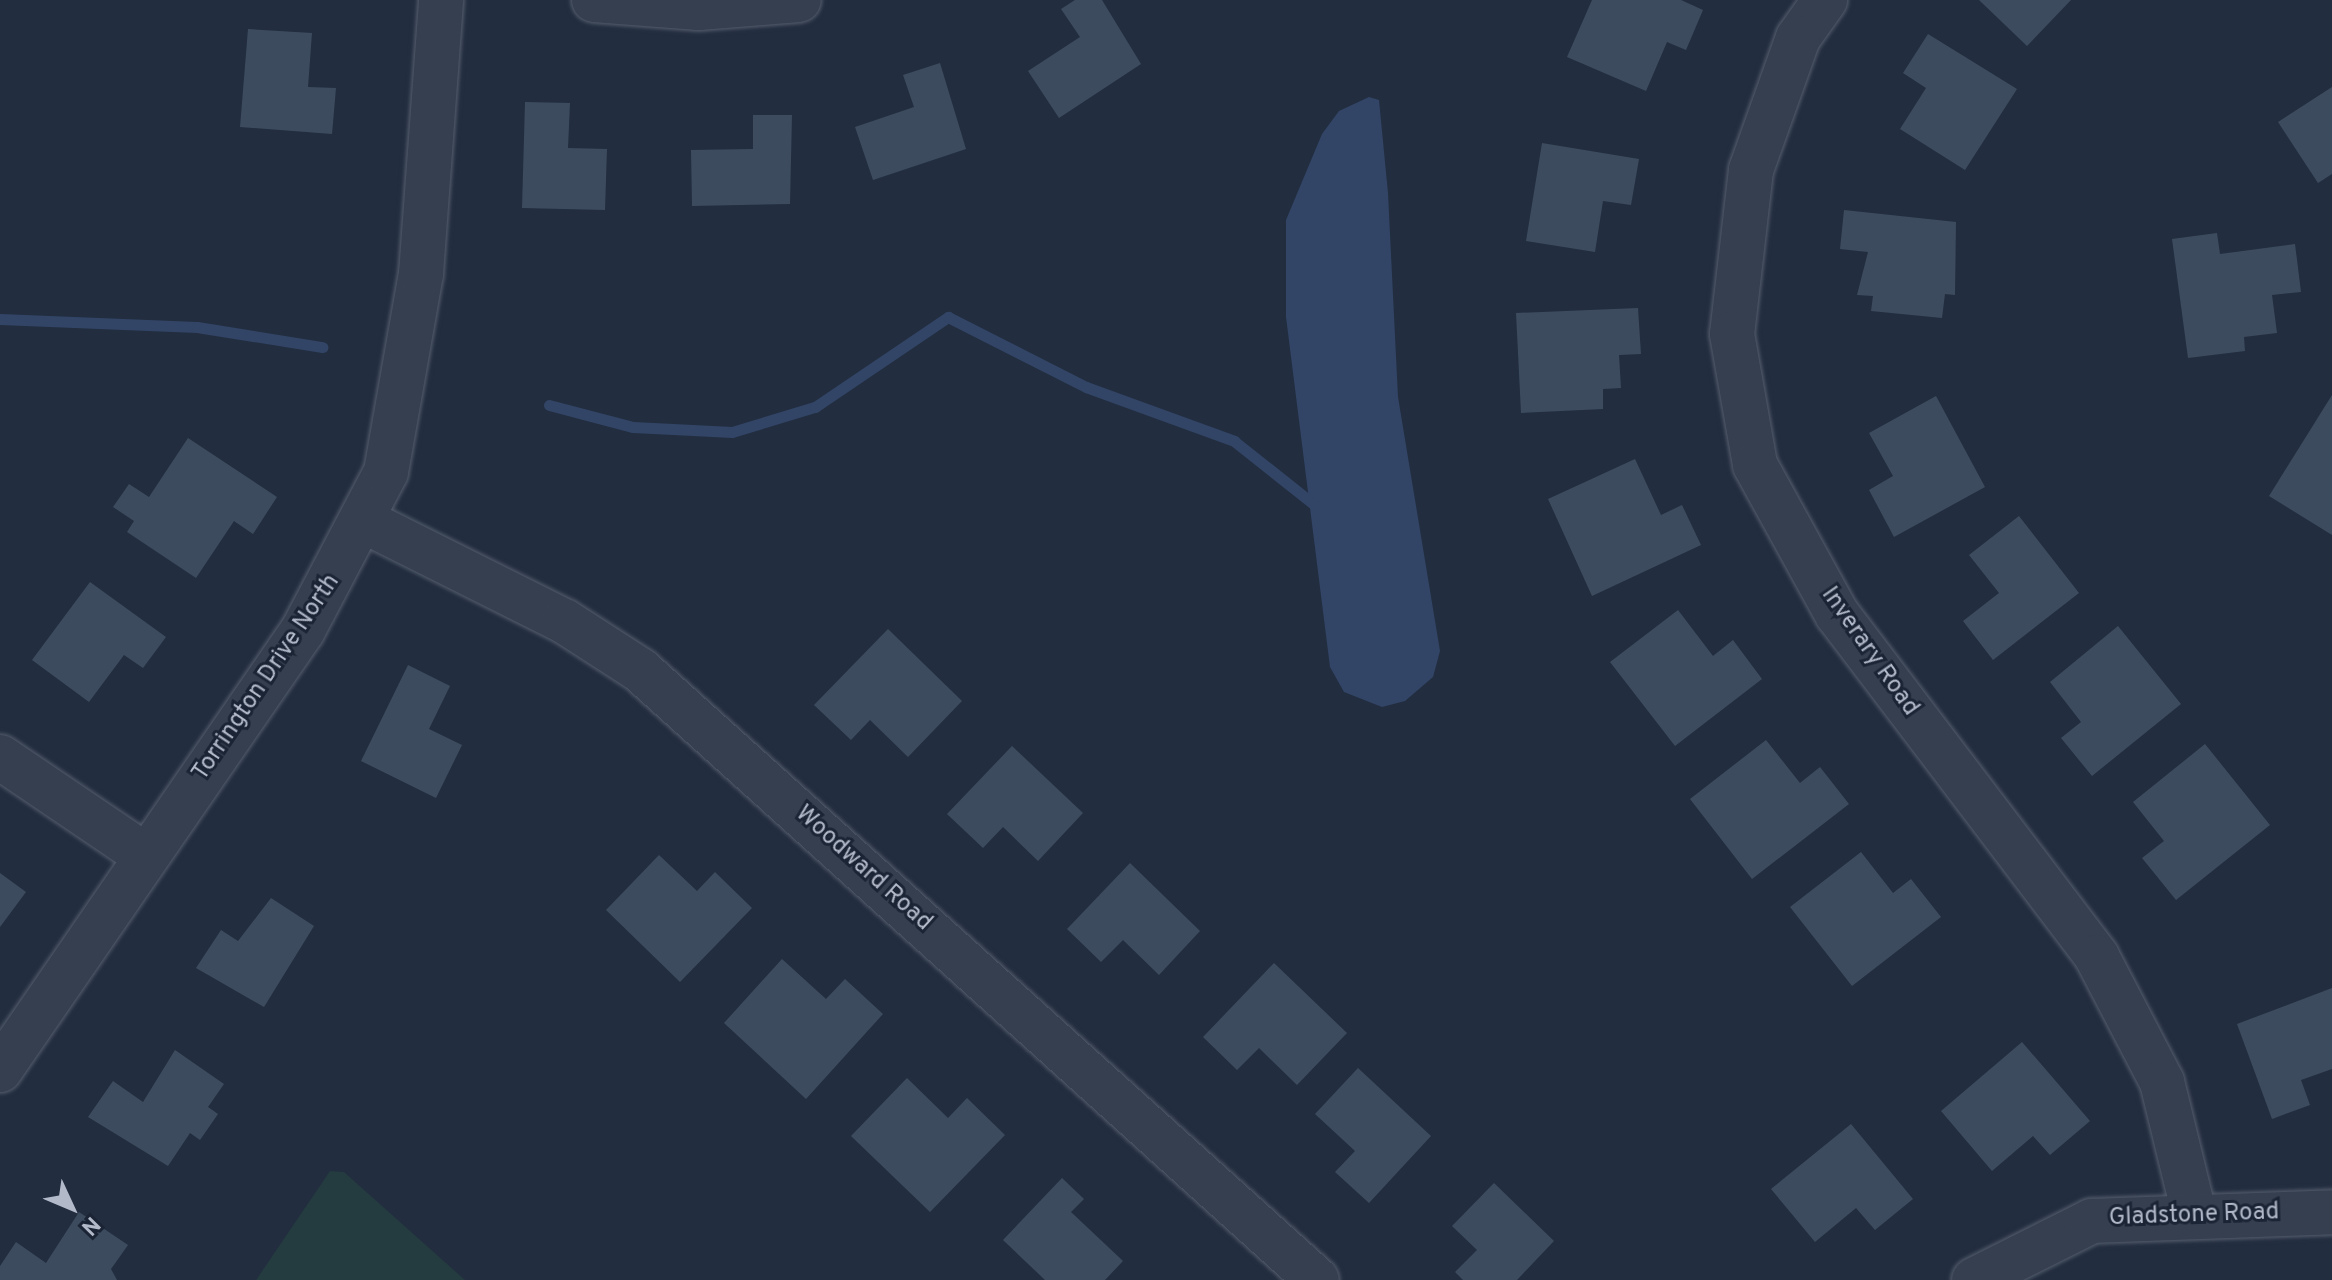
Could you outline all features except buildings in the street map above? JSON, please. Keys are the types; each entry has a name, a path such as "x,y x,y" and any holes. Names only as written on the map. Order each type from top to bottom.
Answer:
{"street":[{"name":"Torrington Drive North","path":"0,1070 303,630 364,521 386,472 409,370 441,0"},
{"path":"594,0 699,8 799,0"},
{"name":"Inverary Road","path":"1825,0 1798,38 1751,170 1732,334 1755,465 1837,614 2097,957 2162,1082 2194,1213"},
{"name":"Woodward Road","path":"364,521 564,621 640,670 1317,1280"},
{"path":"0,757 146,856"},
{"name":"Gladstone Road","path":"1974,1280 2092,1221 2194,1213 2332,1212"}],"green space":[{"path":"330,1171 344,1172 465,1280 256,1280"}],"water":[{"path":"1369,97 1379,100 1388,193 1398,397 1440,651 1433,677 1405,701 1382,707 1344,692 1330,667 1286,317 1286,220 1322,134 1339,111"}],"waterway":[{"path":"549,405 633,427 732,432 815,407 948,317 1086,387 1234,441 1316,506"},
{"path":"0,319 197,327 322,347"}]}
